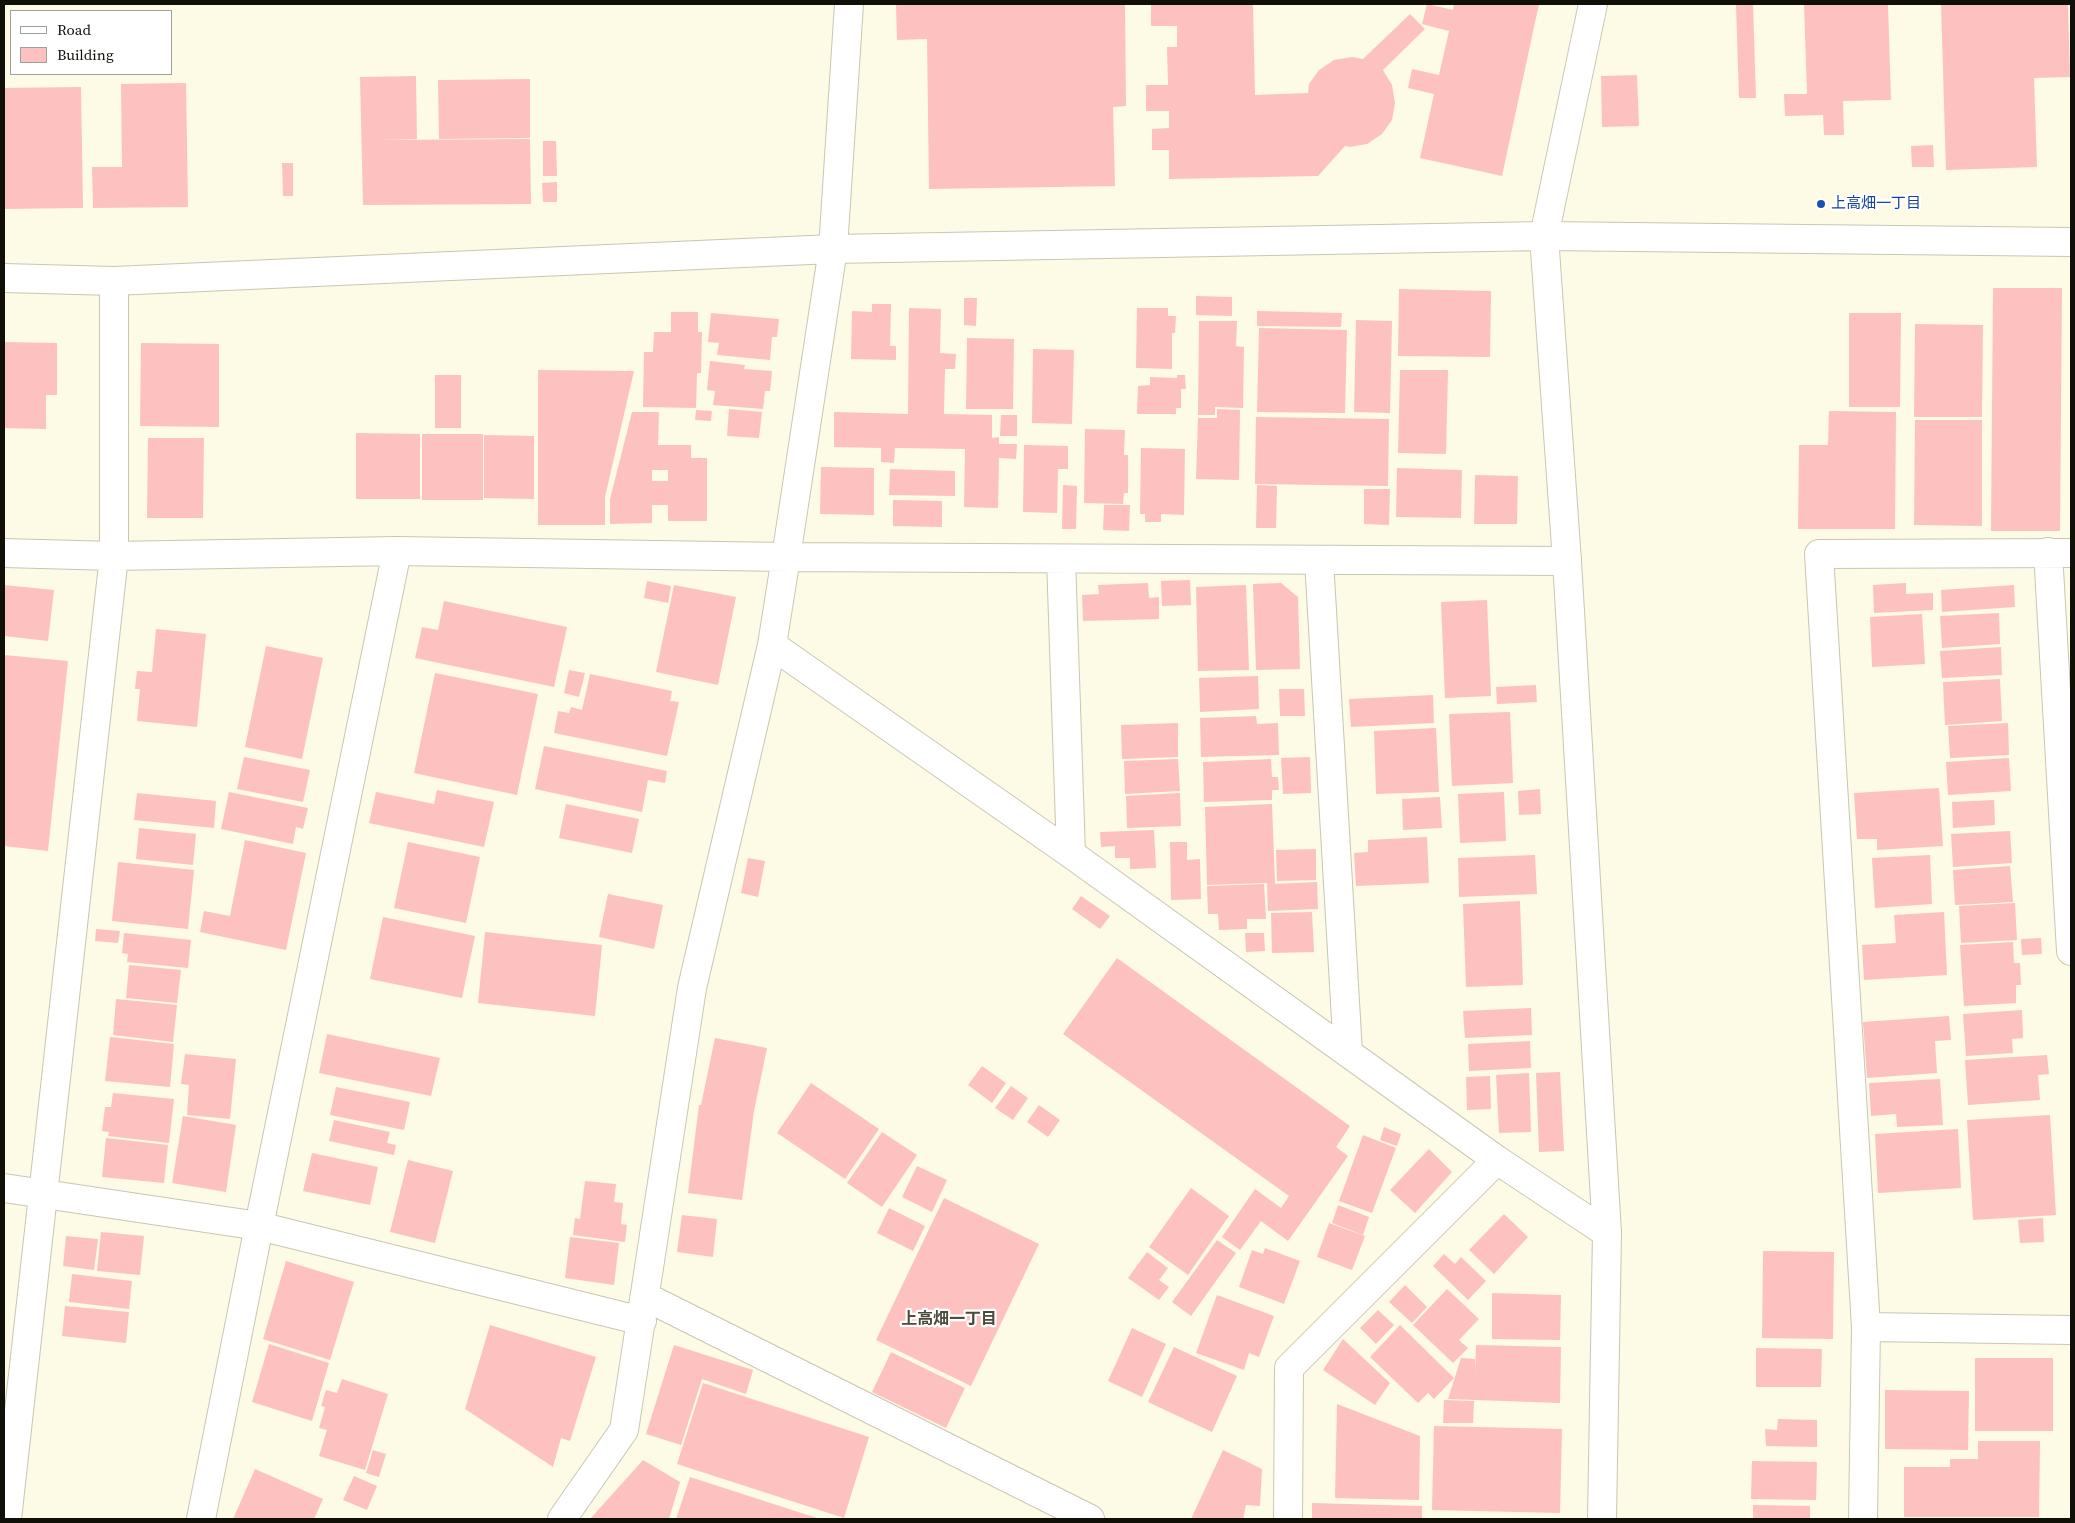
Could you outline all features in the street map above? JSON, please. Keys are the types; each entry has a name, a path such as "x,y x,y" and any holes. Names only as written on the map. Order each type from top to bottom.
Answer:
{"street":[{"path":"562,1519 624,1430 692,988 772,645 786,557 833,249 848,4"},
{"path":"1593,4 1544,236 1567,561 1607,1234 1602,1519"},
{"path":"4,278 114,281 833,249 1544,236 2071,242"},
{"path":"7,1519 114,556 114,281"},
{"path":"4,553 114,556 397,551 786,557 1567,561"},
{"path":"201,1519 258,1226 397,551"},
{"path":"1863,1519 1866,1327 1819,554 2060,553 2071,951"},
{"path":"1061,559 1071,854"},
{"path":"1319,560 1348,1054"},
{"path":"772,645 1071,854 1497,1160 1607,1234"},
{"path":"1288,1519 1289,1368 1497,1160"},
{"path":"4,1188 258,1226 644,1309 1090,1519"},
{"path":"1866,1327 2071,1330"}],"building":[{"path":"896,4 1125,4 1126,106 1113,107 1115,186 929,189 927,39 897,40"},
{"path":"1151,4 1253,4 1255,95 1308,93 1309,84 1319,70 1334,60 1352,57 1363,59 1410,14 1425,29 1383,70 1392,85 1395,103 1392,120 1382,134 1367,144 1345,146 1318,176 1169,179 1169,150 1152,150 1152,129 1169,128 1169,111 1146,111 1146,85 1168,85 1167,47 1177,47 1177,26 1151,26"},
{"path":"1427,4 1453,10 1454,4 1539,4 1502,176 1420,158 1434,94 1408,88 1412,69 1439,75 1449,31 1422,24"},
{"path":"1736,4 1753,4 1756,98 1739,98"},
{"path":"1804,4 1888,4 1891,100 1843,101 1844,135 1824,135 1823,115 1785,116 1784,94 1807,94"},
{"path":"1941,4 2068,4 2070,77 2034,78 2037,167 1946,170"},
{"path":"1637,75 1639,126 1602,127 1601,76"},
{"path":"416,76 417,139 382,140 530,139 531,204 363,205 360,77"},
{"path":"530,79 530,138 439,139 438,80"},
{"path":"186,83 188,207 93,208 92,167 122,167 121,84"},
{"path":"81,87 83,208 4,209 4,88"},
{"path":"543,141 556,141 557,176 543,176"},
{"path":"1933,145 1934,167 1912,167 1911,146"},
{"path":"282,163 293,163 293,196 283,196"},
{"path":"557,182 557,202 543,202 542,183"},
{"path":"1993,288 2062,288 2060,531 1991,531"},
{"path":"1399,289 1491,291 1490,357 1398,356"},
{"path":"1196,296 1232,297 1232,316 1196,315"},
{"path":"964,298 977,298 976,326 964,325"},
{"path":"872,304 891,304 890,346 896,346 896,360 851,359 852,311 872,312"},
{"path":"909,308 941,309 940,353 956,354 955,369 945,369 944,414 992,415 992,438 999,437 999,444 1017,444 1016,459 999,458 998,508 964,507 965,449 895,448 894,463 881,462 881,448 834,447 834,412 908,414"},
{"path":"1137,308 1168,308 1168,316 1176,316 1175,333 1172,333 1172,369 1136,368"},
{"path":"1257,311 1342,313 1341,327 1257,326"},
{"path":"671,312 698,312 698,332 702,332 701,373 697,373 696,408 643,407 644,352 653,352 654,332 671,332"},
{"path":"711,313 779,319 777,337 772,337 770,360 717,355 719,343 708,342"},
{"path":"1849,313 1901,313 1900,407 1849,407"},
{"path":"1356,320 1392,321 1390,413 1354,412"},
{"path":"1199,321 1237,321 1236,346 1244,347 1243,408 1215,407 1215,415 1198,415"},
{"path":"1915,324 1983,325 1982,417 1914,417"},
{"path":"1259,328 1347,330 1345,413 1257,412"},
{"path":"967,338 1014,339 1013,409 966,409"},
{"path":"4,342 57,343 57,395 46,395 46,429 4,428"},
{"path":"141,343 219,344 219,427 140,426"},
{"path":"1033,349 1074,350 1072,424 1032,423"},
{"path":"710,361 745,365 744,369 772,371 770,391 765,391 763,409 713,405 715,391 707,390"},
{"path":"538,370 634,371 605,497 605,525 538,525"},
{"path":"1400,370 1448,370 1446,454 1398,453"},
{"path":"435,375 461,375 461,428 435,428"},
{"path":"1177,375 1185,375 1186,389 1181,389 1181,408 1176,408 1176,414 1137,414 1138,386 1150,385 1150,377 1177,378"},
{"path":"729,409 762,412 759,438 727,436"},
{"path":"1217,409 1240,410 1239,480 1196,479 1198,418 1217,418"},
{"path":"696,410 712,411 711,421 695,420"},
{"path":"1829,411 1896,412 1895,529 1798,529 1799,445 1828,445"},
{"path":"632,412 659,412 658,445 691,445 691,458 707,458 707,521 668,521 668,505 652,505 652,523 610,524 610,499","holes":["652,470 668,470 668,481 652,481"]},
{"path":"1001,415 1017,415 1017,436 1000,436"},
{"path":"1256,417 1389,419 1388,486 1255,484"},
{"path":"1915,420 1982,420 1982,526 1914,525"},
{"path":"1085,429 1125,430 1124,455 1128,455 1128,493 1124,493 1123,504 1084,503"},
{"path":"356,433 420,434 420,499 356,499"},
{"path":"422,434 483,434 483,500 422,500"},
{"path":"484,435 534,436 534,499 484,498"},
{"path":"148,438 204,438 203,518 147,518"},
{"path":"1024,445 1068,446 1068,469 1058,469 1057,513 1023,512"},
{"path":"1141,448 1185,449 1184,515 1161,514 1161,522 1145,522 1145,514 1140,514"},
{"path":"821,467 874,468 874,515 820,514"},
{"path":"1397,468 1462,470 1461,518 1396,517"},
{"path":"890,469 955,471 955,496 889,495"},
{"path":"1475,475 1518,476 1517,524 1474,524"},
{"path":"1063,485 1077,486 1076,529 1062,529"},
{"path":"1257,485 1277,486 1276,528 1256,528"},
{"path":"1364,489 1390,489 1389,525 1364,524"},
{"path":"893,500 942,501 942,527 893,526"},
{"path":"1104,505 1130,505 1129,531 1103,530"},
{"path":"1190,580 1191,605 1162,606 1161,581"},
{"path":"647,581 671,586 668,603 644,598"},
{"path":"1148,583 1149,598 1159,597 1159,619 1083,621 1082,595 1099,594 1098,585"},
{"path":"1281,583 1298,597 1300,669 1256,670 1253,584"},
{"path":"1906,583 1906,594 1933,593 1933,610 1874,613 1873,585"},
{"path":"4,585 54,590 48,641 4,636"},
{"path":"674,585 736,597 718,685 656,672"},
{"path":"1246,585 1249,670 1198,671 1196,587"},
{"path":"2014,585 2015,607 1942,612 1941,590"},
{"path":"1487,600 1491,696 1445,698 1441,602"},
{"path":"444,601 567,627 554,687 415,658 422,627 438,630"},
{"path":"1999,613 2000,644 1942,648 1940,616"},
{"path":"1922,614 1925,664 1872,667 1870,617"},
{"path":"156,629 206,634 197,727 137,721 140,689 135,689 137,671 152,672"},
{"path":"266,646 323,658 302,759 245,747"},
{"path":"2001,647 2002,675 1942,678 1940,651"},
{"path":"4,655 68,661 48,851 4,846"},
{"path":"569,670 585,673 579,697 564,693"},
{"path":"435,673 538,694 517,795 414,773"},
{"path":"590,674 672,691 670,701 679,702 667,756 554,733 558,711 569,713 571,707 582,710"},
{"path":"1258,676 1259,709 1200,712 1199,678"},
{"path":"2000,679 2002,721 1945,725 1943,682"},
{"path":"1536,685 1537,702 1497,704 1496,687"},
{"path":"1279,689 1304,689 1305,716 1280,716"},
{"path":"1433,695 1434,723 1351,727 1349,699"},
{"path":"1510,712 1513,783 1452,786 1449,714"},
{"path":"1256,716 1257,724 1278,723 1279,755 1201,757 1200,718"},
{"path":"1178,723 1178,757 1122,759 1121,725"},
{"path":"2008,723 2009,755 1950,758 1948,726"},
{"path":"1436,728 1439,792 1376,794 1374,731"},
{"path":"544,746 667,771 665,783 648,780 642,812 535,789"},
{"path":"244,757 310,770 303,802 237,789"},
{"path":"1310,757 1311,793 1283,794 1281,758"},
{"path":"2009,758 2011,791 1948,795 1946,762"},
{"path":"1178,759 1180,791 1125,794 1124,761"},
{"path":"1271,759 1272,777 1278,777 1279,790 1272,790 1272,800 1204,802 1203,762"},
{"path":"1939,788 1943,846 1877,850 1877,839 1857,839 1854,793"},
{"path":"1540,789 1541,814 1519,815 1518,791"},
{"path":"437,790 494,802 484,847 369,823 376,792 434,804"},
{"path":"229,792 308,808 303,829 296,827 293,844 221,829"},
{"path":"1504,792 1506,841 1460,843 1458,794"},
{"path":"137,793 216,801 214,828 134,820"},
{"path":"1180,793 1181,826 1127,828 1126,796"},
{"path":"1440,797 1442,828 1403,830 1402,799"},
{"path":"1994,800 1995,825 1953,828 1952,802"},
{"path":"566,804 639,819 632,853 559,838"},
{"path":"1272,804 1275,884 1317,882 1318,909 1268,911 1267,883 1207,885 1205,807"},
{"path":"139,828 196,834 193,865 136,859"},
{"path":"1154,830 1156,868 1130,869 1130,858 1115,858 1115,846 1101,847 1100,832"},
{"path":"2010,831 2012,863 1953,867 1951,834"},
{"path":"1427,837 1429,883 1356,886 1354,853 1368,852 1368,840"},
{"path":"245,840 306,853 286,950 200,932 204,911 230,916"},
{"path":"408,842 480,857 466,923 394,908"},
{"path":"1170,842 1187,842 1187,860 1200,859 1201,899 1171,900"},
{"path":"1316,849 1316,880 1277,881 1276,850"},
{"path":"1535,855 1537,894 1459,897 1458,858"},
{"path":"1930,855 1932,904 1875,908 1872,858"},
{"path":"748,858 765,861 758,897 741,893"},
{"path":"118,862 194,870 188,929 112,921"},
{"path":"2010,866 2013,902 1955,905 1953,870"},
{"path":"1264,884 1266,919 1247,919 1247,929 1219,930 1218,914 1208,914 1207,886"},
{"path":"608,894 663,905 654,949 599,937"},
{"path":"1081,896 1110,916 1100,929 1072,909"},
{"path":"1520,901 1523,985 1466,987 1463,904"},
{"path":"2015,903 2017,940 1961,943 1959,906"},
{"path":"1312,912 1314,952 1272,953 1271,913"},
{"path":"1944,912 1947,975 1864,980 1862,945 1896,943 1894,915"},
{"path":"383,917 475,936 462,998 370,979"},
{"path":"96,929 120,931 118,943 95,941"},
{"path":"485,932 602,945 595,1016 478,1003"},
{"path":"124,933 191,940 188,968 127,962 128,954 122,953"},
{"path":"1245,933 1264,933 1265,951 1246,952"},
{"path":"2041,938 2042,954 2022,955 2021,939"},
{"path":"2013,942 2014,963 2020,963 2021,985 2016,985 2016,1003 1964,1006 1960,945"},
{"path":"1117,958 1350,1126 1336,1147 1348,1156 1288,1241 1261,1221 1240,1250 1222,1237 1255,1189 1281,1208 1289,1196 1063,1034"},
{"path":"129,965 181,970 177,1003 126,998"},
{"path":"116,999 177,1005 173,1042 113,1035"},
{"path":"1531,1008 1532,1035 1465,1038 1463,1011"},
{"path":"2022,1010 2023,1038 2012,1039 2013,1053 1966,1056 1963,1014"},
{"path":"1949,1016 1951,1040 1935,1041 1937,1073 1867,1078 1863,1022"},
{"path":"327,1034 440,1058 431,1096 319,1073"},
{"path":"110,1037 174,1044 170,1087 105,1081"},
{"path":"715,1038 767,1048 754,1111 742,1200 688,1193 699,1105 701,1105"},
{"path":"1530,1041 1531,1068 1469,1071 1468,1044"},
{"path":"185,1054 236,1059 230,1119 187,1115 189,1085 181,1084"},
{"path":"2047,1055 2049,1074 2038,1075 2040,1100 1968,1105 1965,1060"},
{"path":"982,1066 1006,1083 992,1103 968,1085"},
{"path":"1560,1072 1564,1151 1539,1152 1536,1073"},
{"path":"1529,1073 1531,1132 1499,1133 1496,1075"},
{"path":"1490,1076 1491,1109 1467,1110 1466,1077"},
{"path":"1940,1079 1943,1125 1897,1127 1896,1114 1871,1116 1869,1083"},
{"path":"811,1083 879,1129 845,1179 777,1133"},
{"path":"1011,1086 1028,1098 1013,1120 995,1108"},
{"path":"336,1087 410,1102 404,1130 330,1115"},
{"path":"113,1093 174,1099 169,1143 108,1136 109,1132 102,1131 105,1107 111,1107"},
{"path":"1039,1105 1060,1120 1048,1137 1027,1122"},
{"path":"2050,1115 2056,1215 1973,1220 1967,1120"},
{"path":"183,1116 236,1125 226,1192 172,1183"},
{"path":"334,1120 390,1132 387,1143 396,1145 394,1155 329,1141"},
{"path":"1384,1127 1401,1134 1397,1146 1380,1140"},
{"path":"1958,1129 1961,1188 1878,1193 1875,1134"},
{"path":"882,1132 917,1155 882,1207 847,1183"},
{"path":"1363,1135 1396,1148 1372,1213 1339,1201"},
{"path":"106,1138 168,1145 164,1183 102,1177"},
{"path":"1429,1149 1452,1172 1415,1213 1390,1190"},
{"path":"312,1153 378,1167 370,1205 303,1191"},
{"path":"408,1160 453,1171 435,1243 390,1232"},
{"path":"917,1166 947,1180 932,1212 902,1197"},
{"path":"585,1181 616,1184 614,1202 623,1203 621,1224 627,1225 625,1242 573,1235 575,1218 580,1219"},
{"path":"1191,1188 1229,1216 1188,1275 1149,1247"},
{"path":"944,1198 1039,1244 971,1386 876,1340"},
{"path":"1338,1205 1369,1217 1363,1235 1332,1223"},
{"path":"889,1208 925,1226 913,1251 877,1233"},
{"path":"1504,1214 1528,1237 1494,1274 1469,1250"},
{"path":"682,1215 717,1219 713,1257 677,1252"},
{"path":"2043,1218 2044,1242 2020,1243 2018,1220"},
{"path":"1329,1223 1365,1236 1352,1270 1317,1257"},
{"path":"101,1232 144,1236 140,1275 97,1271"},
{"path":"66,1236 98,1239 94,1270 63,1266"},
{"path":"570,1237 619,1243 614,1285 565,1278"},
{"path":"1217,1240 1236,1253 1191,1316 1172,1302"},
{"path":"1265,1248 1300,1261 1284,1304 1239,1287 1252,1250 1263,1254"},
{"path":"1763,1251 1834,1252 1833,1339 1762,1338"},
{"path":"1147,1252 1168,1268 1159,1280 1169,1287 1159,1300 1128,1278"},
{"path":"1444,1254 1455,1264 1461,1257 1486,1281 1468,1300 1433,1266"},
{"path":"286,1261 354,1282 330,1360 263,1339"},
{"path":"72,1274 132,1281 129,1309 69,1302"},
{"path":"1405,1285 1427,1307 1412,1323 1389,1302"},
{"path":"1447,1289 1479,1319 1459,1340 1468,1348 1453,1363 1413,1325"},
{"path":"1492,1293 1561,1295 1560,1340 1492,1339"},
{"path":"1217,1295 1274,1316 1259,1357 1249,1353 1244,1370 1196,1353"},
{"path":"65,1306 129,1312 126,1343 62,1336"},
{"path":"1378,1310 1394,1325 1376,1344 1360,1328"},
{"path":"490,1325 596,1357 570,1441 561,1438 553,1467 465,1409"},
{"path":"1400,1325 1454,1378 1434,1399 1428,1393 1418,1403 1370,1357"},
{"path":"1132,1328 1166,1344 1142,1397 1108,1381"},
{"path":"1343,1339 1390,1383 1375,1405 1323,1370"},
{"path":"269,1344 329,1363 312,1421 252,1402"},
{"path":"674,1345 753,1370 746,1394 702,1379 681,1445 646,1434"},
{"path":"1476,1345 1561,1347 1560,1403 1448,1399 1461,1358 1475,1359 1475,1373"},
{"path":"1174,1347 1237,1376 1212,1432 1148,1402"},
{"path":"1756,1348 1822,1349 1821,1387 1756,1387"},
{"path":"891,1352 965,1388 946,1428 872,1392"},
{"path":"1975,1358 2053,1358 2053,1431 1975,1431"},
{"path":"342,1379 388,1394 365,1470 319,1456 327,1430 319,1428 325,1407 321,1406 326,1390 337,1393"},
{"path":"703,1383 869,1437 844,1518 677,1464"},
{"path":"1885,1390 1969,1391 1968,1450 1885,1449"},
{"path":"1444,1400 1474,1401 1473,1423 1443,1423"},
{"path":"1337,1404 1420,1436 1419,1500 1335,1498"},
{"path":"1778,1419 1817,1420 1817,1447 1766,1446 1765,1429 1777,1430"},
{"path":"1434,1426 1562,1429 1560,1513 1432,1510"},
{"path":"1978,1441 2040,1441 2039,1517 1904,1517 1904,1467 1950,1467 1950,1459 1978,1459"},
{"path":"373,1450 386,1454 379,1477 366,1473"},
{"path":"1223,1450 1262,1469 1260,1506 1246,1505 1243,1519 1191,1519"},
{"path":"643,1460 680,1482 669,1519 590,1519"},
{"path":"1752,1461 1817,1462 1816,1500 1751,1499"},
{"path":"255,1469 323,1499 314,1519 233,1519"},
{"path":"354,1476 377,1486 367,1510 343,1500"},
{"path":"690,1477 820,1519 676,1519"},
{"path":"1312,1503 1422,1506 1422,1519 1312,1519"},
{"path":"1753,1505 1810,1506 1810,1519 1753,1519"}],"place":[{"name":"上高畑一丁目","path":"1821,204"}],"district":[{"name":"上高畑一丁目","path":"949,1320"}]}
